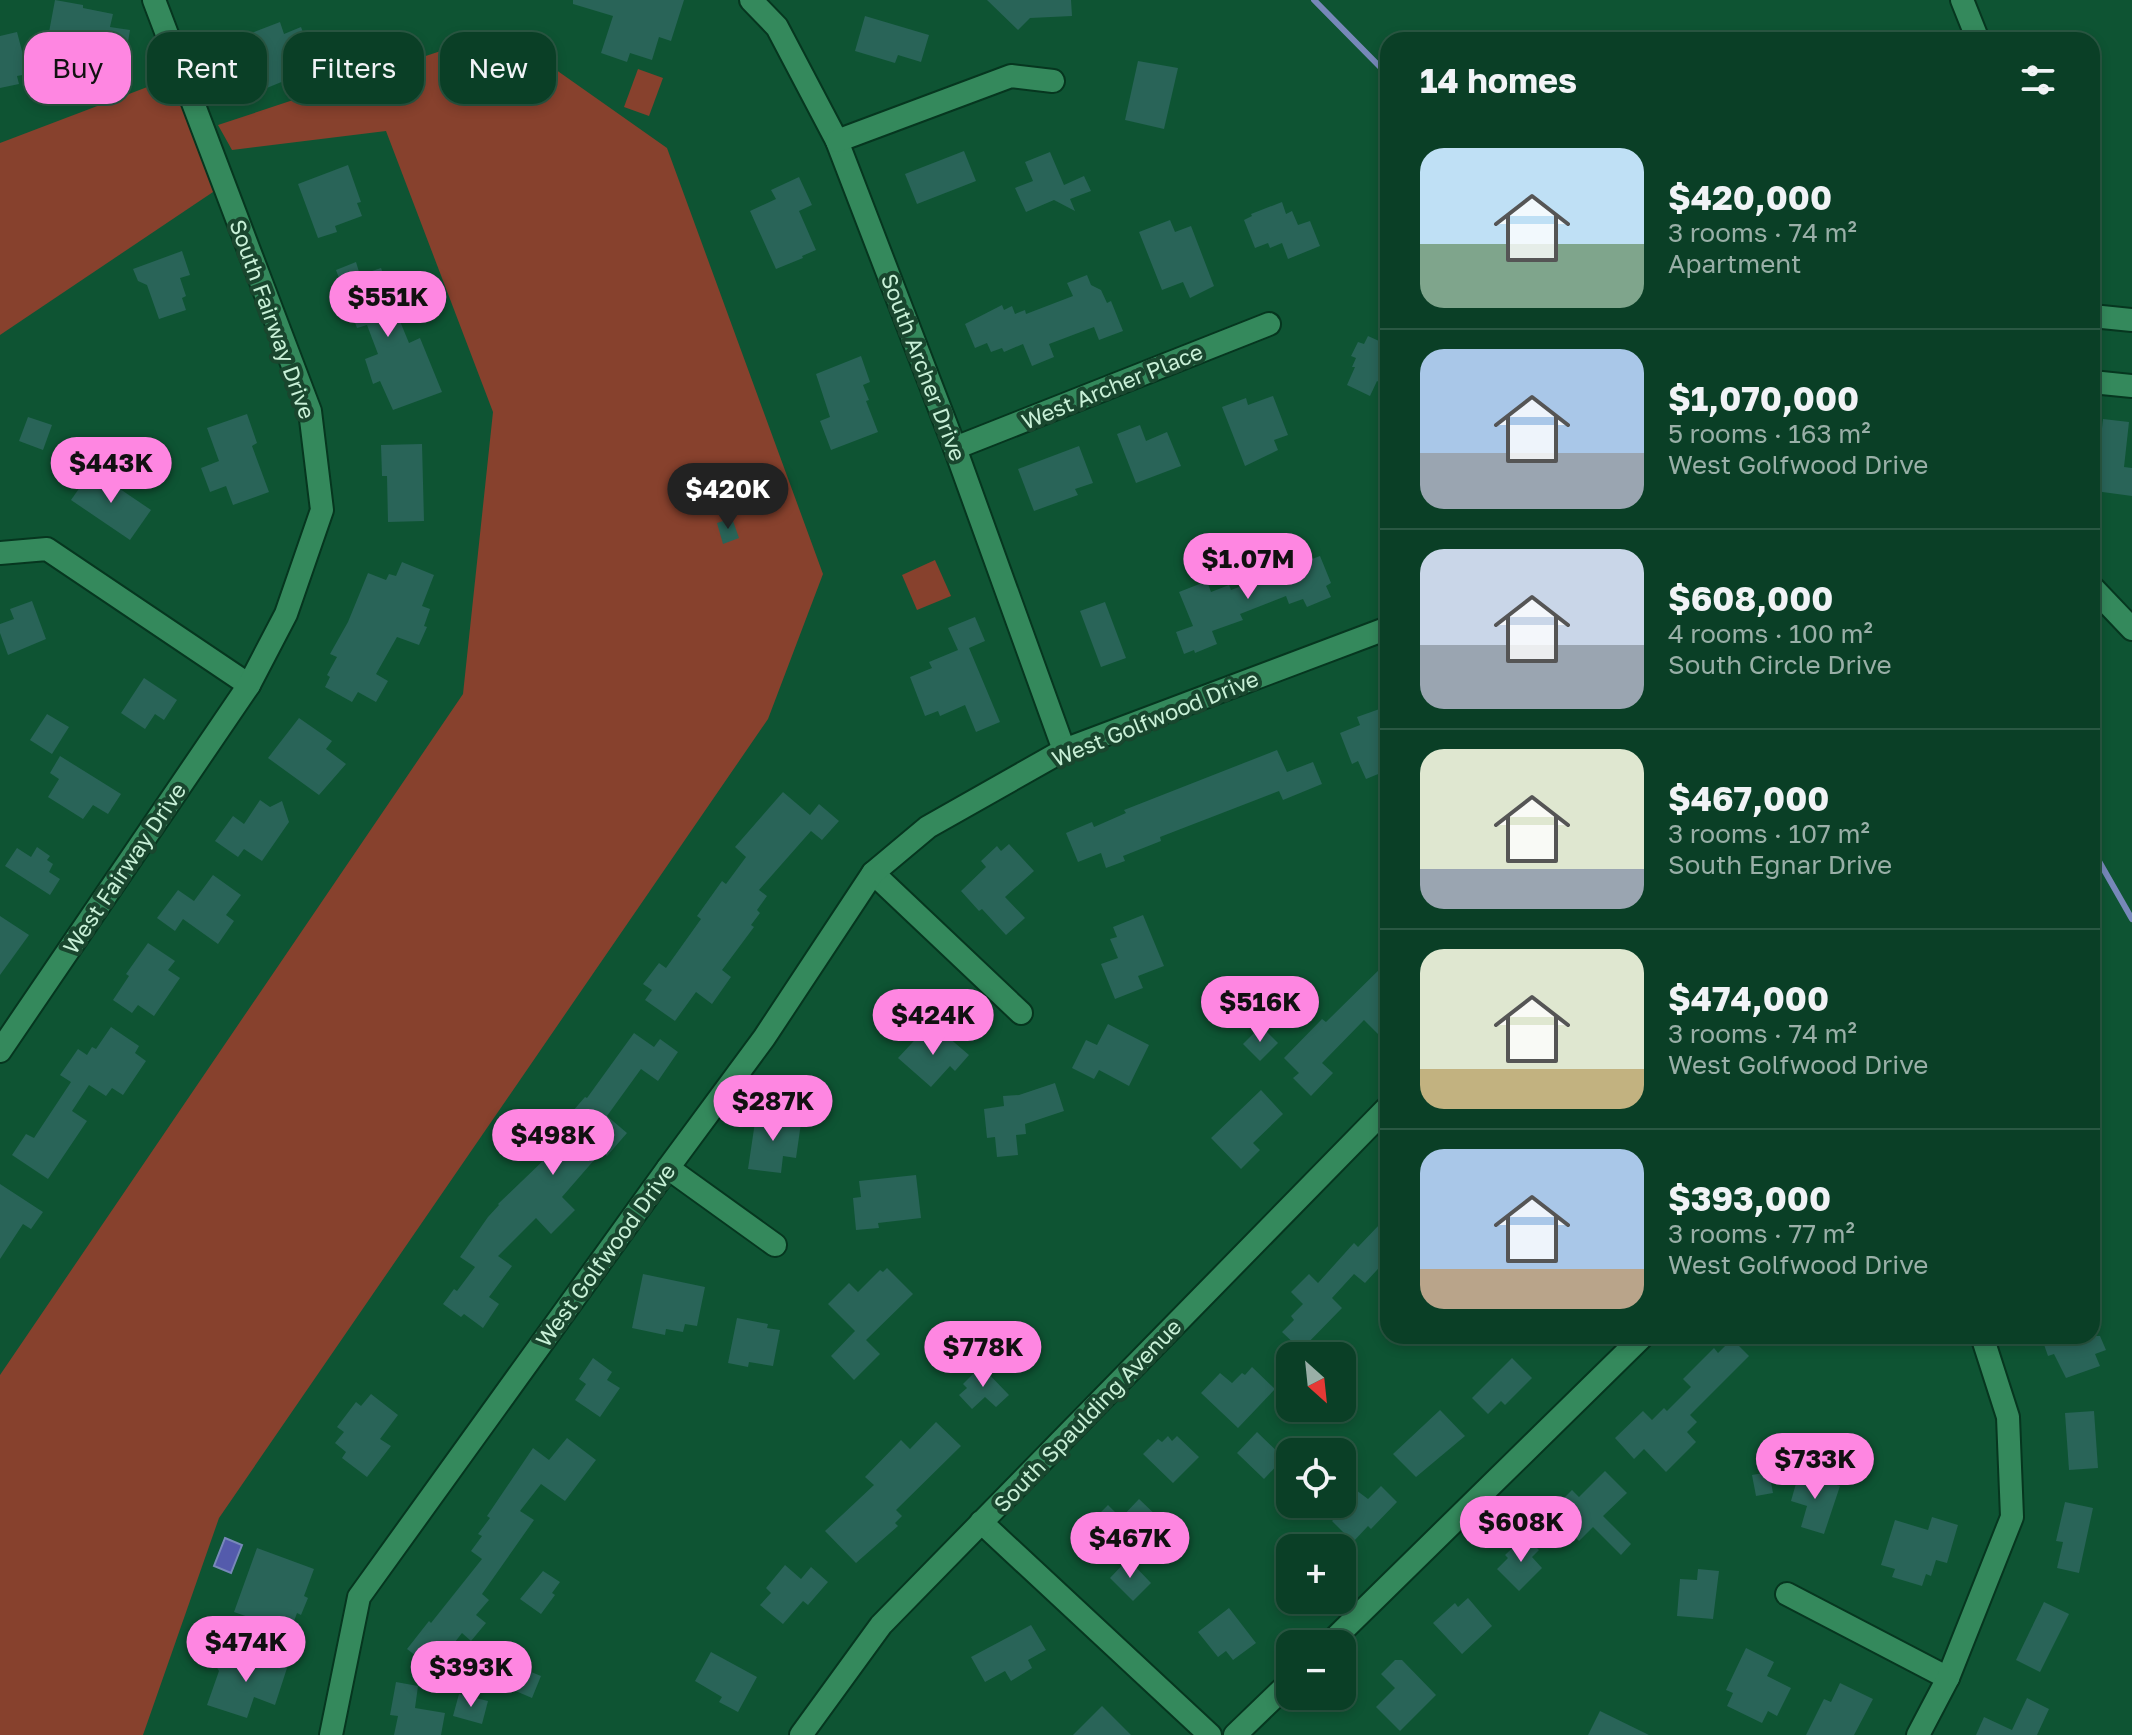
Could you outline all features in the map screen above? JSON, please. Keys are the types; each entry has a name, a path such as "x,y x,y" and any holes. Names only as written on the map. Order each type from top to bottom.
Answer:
{"street":[{"name":"South Fairway Drive","path":"154,0 310,411 322,510 286,614 249,685"},
{"name":"South Archer Drive","path":"751,0 777,27 837,141 955,448 1064,750"},
{"path":"1962,0 1975,32"},
{"path":"837,141 1011,76 1053,81"},
{"path":"2100,317 2132,320"},
{"name":"West Archer Place","path":"955,448 1269,324"},
{"path":"2100,383 2132,386"},
{"path":"0,553 47,549 249,685"},
{"path":"2100,595 2132,629"},
{"name":"West Golfwood Drive","path":"331,1735 359,1597 764,1038 873,873 928,827 1064,750 1380,631"},
{"name":"West Fairway Drive","path":"0,1051 249,685"},
{"path":"873,873 1021,1013"},
{"name":"South Spaulding Avenue","path":"801,1735 881,1625 1380,1115"},
{"path":"668,1168 775,1245"},
{"path":"1343,1630 1635,1344"},
{"path":"1918,1735 1948,1678 2012,1517 2008,1417 1985,1344"},
{"path":"981,1522 1210,1735"},
{"path":"1787,1594 1948,1678"},
{"path":"1235,1735 1276,1695"}],"shaded area":[{"path":"440,51 440,104 556,104 556,70 667,148 823,574 768,719 219,1518 143,1735 0,1735 0,1375 463,694 493,412 386,131 232,150 218,125 283,103 424,104 424,57"},
{"path":"638,69 663,78 649,116 624,107"},
{"path":"147,87 147,104 181,104 216,190 0,335 0,143 103,104 131,104 131,93"},
{"path":"935,560 951,596 917,610 902,575"}],"water":[{"path":"225,1538 242,1545 231,1573 214,1566"}],"building":[{"path":"55,0 113,14 110,27 130,30 130,32 49,32"},
{"path":"573,0 684,0 671,41 659,37 652,60 630,53 627,62 601,53 613,16 573,4"},
{"path":"987,0 1071,0 1072,16 1030,18 1018,30"},
{"path":"865,16 929,35 921,62 898,55 895,63 855,51"},
{"path":"280,22 283,32 283,81 267,88 267,32 254,32"},
{"path":"17,32 24,59 24,75 17,76 19,84 0,88 0,36"},
{"path":"1138,61 1178,68 1164,129 1125,120"},
{"path":"964,151 976,181 917,204 905,174"},
{"path":"1050,152 1064,185 1084,176 1091,191 1070,199 1075,211 1054,200 1026,212 1015,188 1033,181 1025,162"},
{"path":"348,165 361,202 357,203 362,216 335,226 337,232 318,238 298,184"},
{"path":"799,177 812,205 799,211 816,250 776,269 750,211 776,199 771,190"},
{"path":"1282,202 1286,214 1292,211 1298,225 1310,221 1320,246 1288,259 1282,243 1270,248 1268,243 1255,248 1244,220 1251,214"},
{"path":"1170,220 1175,232 1191,226 1214,286 1190,298 1183,282 1162,290 1139,232"},
{"path":"182,251 190,275 180,278 186,296 182,298 186,310 159,319 147,285 138,281 133,269"},
{"path":"356,262 360,275 381,268 390,292 395,290 403,312 397,314 409,343 420,338 442,392 393,410 380,381 373,384 365,359 378,354 367,325 357,328 336,270"},
{"path":"1087,275 1091,285 1101,290 1107,303 1111,301 1123,331 1099,340 1094,327 1049,344 1054,357 1032,366 1023,344 1004,352 1002,348 991,352 987,343 975,348 965,324 1002,305 1004,310 1012,306 1015,314 1025,310 1026,314 1073,296 1067,283"},
{"path":"1368,336 1380,341 1380,383 1377,381 1370,396 1347,385 1355,367 1352,367 1356,358 1351,356 1358,342 1364,344"},
{"path":"861,356 870,382 863,385 869,400 866,401 878,432 831,450 820,421 830,417 816,374"},
{"path":"1273,396 1288,435 1274,440 1278,450 1245,466 1222,407 1246,398 1248,405"},
{"path":"247,414 257,443 252,446 269,492 233,505 226,486 210,492 201,468 219,461 207,428"},
{"path":"28,417 52,425 43,450 19,441"},
{"path":"2103,419 2129,422 2124,467 2132,468 2132,496 2100,492"},
{"path":"1140,425 1146,441 1167,432 1181,466 1136,483 1117,434"},
{"path":"422,444 424,521 388,522 387,476 382,476 381,445"},
{"path":"1079,446 1093,483 1075,489 1078,495 1034,511 1018,469"},
{"path":"92,470 151,510 130,540 71,500"},
{"path":"732,518 739,538 723,544 717,523"},
{"path":"1320,556 1331,583 1326,586 1331,597 1307,607 1303,599 1289,604 1286,596 1240,614 1243,620 1212,631 1217,644 1184,654 1176,632 1193,626 1179,592 1207,581 1211,592 1229,585 1231,590"},
{"path":"402,562 434,575 422,606 430,609 424,626 427,627 419,645 397,637 376,674 388,681 376,702 358,692 352,702 325,687 330,677 327,675 337,657 330,654 348,622 368,573 386,580 389,574 396,576"},
{"path":"32,601 46,639 8,655 0,624 14,619 10,609"},
{"path":"1105,602 1126,658 1101,667 1080,611"},
{"path":"975,617 985,641 969,648 1000,722 976,732 965,705 940,716 938,711 925,716 910,677 932,668 929,662 958,650 948,628"},
{"path":"144,678 177,700 164,720 155,714 145,729 121,713"},
{"path":"1380,709 1380,773 1366,779 1358,761 1352,764 1340,733 1360,725 1357,717"},
{"path":"47,714 69,727 52,754 30,740"},
{"path":"299,718 332,741 326,749 346,764 319,795 268,758"},
{"path":"1277,750 1287,772 1313,762 1322,784 1283,800 1279,791 1160,837 1161,841 1123,856 1125,861 1106,868 1101,853 1078,862 1066,833 1092,822 1094,827 1126,813 1124,810"},
{"path":"60,756 121,794 108,814 93,805 83,819 48,797 59,779 50,773"},
{"path":"783,792 810,815 819,804 839,821 822,840 811,831 759,890 767,896 757,910 760,913 751,925 754,927 722,970 731,977 712,1004 696,992 675,1021 645,1000 652,990 643,984 659,963 666,968 701,919 697,916 722,881 726,884 746,857 735,847"},
{"path":"260,800 270,807 282,801 289,822 262,861 244,849 238,857 215,841 233,816 244,824"},
{"path":"1009,844 1034,871 1005,897 1025,918 1006,935 961,891 986,867 981,861 997,846 1001,851"},
{"path":"37,847 50,856 47,860 53,864 49,872 60,879 50,895 5,866 17,848 31,857"},
{"path":"213,875 241,895 226,915 234,921 218,944 183,919 175,931 157,918 178,890 194,901"},
{"path":"1143,915 1164,966 1138,976 1143,988 1115,999 1101,964 1118,958 1110,939 1117,937 1113,927"},
{"path":"0,916 29,935 0,975"},
{"path":"148,943 175,961 168,970 180,978 154,1016 138,1005 132,1013 113,1000 129,976 126,974"},
{"path":"1380,969 1380,1034 1364,1020 1322,1063 1333,1073 1311,1096 1293,1078 1299,1073 1284,1058 1322,1019 1326,1022"},
{"path":"1108,1024 1149,1045 1129,1086 1099,1070 1094,1079 1072,1068 1086,1040 1097,1045"},
{"path":"1261,1026 1278,1043 1260,1061 1243,1044"},
{"path":"111,1027 139,1046 135,1053 146,1061 123,1095 112,1088 106,1096 89,1085 72,1111 87,1121 48,1179 12,1155 26,1134 34,1138 71,1082 60,1075 78,1049 87,1055 92,1047 96,1049"},
{"path":"925,1029 935,1039 938,1036 945,1041 948,1037 969,1055 955,1071 950,1066 931,1087 898,1058"},
{"path":"634,1033 654,1047 660,1039 678,1052 658,1081 641,1069 607,1116 627,1133 607,1156 602,1151 562,1197 575,1210 551,1234 536,1218 498,1256 512,1266 489,1297 499,1304 483,1328 464,1314 461,1317 443,1304 475,1267 460,1257 498,1204 548,1156 540,1149 587,1098"},
{"path":"1055,1083 1064,1111 1025,1124 1026,1134 1016,1135 1018,1155 997,1157 995,1137 987,1138 984,1109 1004,1106 1003,1096 1019,1095"},
{"path":"1261,1090 1283,1114 1253,1143 1260,1150 1241,1169 1211,1138"},
{"path":"763,1113 801,1123 796,1158 783,1156 781,1173 748,1169 755,1122 761,1123"},
{"path":"916,1175 921,1218 878,1223 879,1228 856,1230 853,1198 861,1197 859,1181"},
{"path":"0,1184 43,1212 31,1229 23,1224 0,1259"},
{"path":"1380,1224 1380,1267 1365,1283 1354,1274 1332,1298 1342,1308 1309,1342 1293,1342 1282,1332 1303,1304 1291,1292 1309,1274 1318,1283 1354,1243 1358,1247"},
{"path":"887,1268 913,1294 866,1340 880,1354 854,1380 831,1356 855,1331 828,1304 849,1283 858,1292 880,1270 883,1272"},
{"path":"643,1274 705,1287 697,1326 685,1324 683,1332 666,1329 665,1335 632,1328"},
{"path":"737,1318 768,1324 767,1328 780,1330 773,1366 749,1362 748,1367 728,1363"},
{"path":"2100,1336 2106,1350 2095,1354 2100,1366 2066,1378 2054,1354 2048,1356 2044,1344 2100,1344"},
{"path":"1727,1344 1737,1344 1749,1356 1690,1415 1697,1422 1687,1432 1696,1442 1666,1472 1644,1449 1634,1459 1615,1438 1643,1411 1652,1420 1664,1408 1667,1411 1691,1387 1683,1379 1714,1348 1718,1353"},
{"path":"593,1358 612,1372 607,1380 620,1388 600,1417 575,1400 586,1384 579,1379"},
{"path":"1512,1358 1532,1378 1505,1405 1501,1401 1488,1414 1472,1398"},
{"path":"981,1366 1009,1395 996,1407 985,1397 972,1409 959,1395 967,1388 963,1384"},
{"path":"1252,1367 1275,1389 1238,1428 1201,1393 1220,1373 1232,1383"},
{"path":"371,1394 398,1415 380,1439 391,1446 367,1477 342,1458 346,1452 335,1443 344,1432 337,1427 356,1402 361,1406"},
{"path":"1440,1410 1465,1436 1416,1477 1393,1454"},
{"path":"2094,1411 2098,1468 2069,1470 2065,1413"},
{"path":"936,1422 961,1446 896,1510 902,1516 895,1523 898,1526 856,1563 825,1531 874,1485 865,1477 901,1440 910,1449"},
{"path":"1257,1432 1276,1450 1276,1466 1264,1479 1237,1453"},
{"path":"1168,1436 1172,1441 1177,1436 1199,1457 1173,1483 1143,1454 1158,1439 1162,1442"},
{"path":"567,1438 596,1460 565,1501 541,1484 520,1511 534,1520 482,1594 489,1600 476,1615 486,1623 471,1641 462,1633 451,1647 447,1644 429,1666 407,1649 482,1559 471,1551 482,1536 478,1534 490,1518 487,1516 533,1448 549,1460"},
{"path":"1605,1471 1627,1493 1603,1516 1631,1544 1621,1555 1593,1527 1579,1541 1550,1512 1572,1490 1579,1497"},
{"path":"1769,1472 1773,1493 1756,1496 1752,1475"},
{"path":"1799,1473 1840,1486 1824,1534 1801,1527 1807,1506 1791,1501"},
{"path":"1381,1486 1397,1502 1371,1529 1368,1526 1356,1539 1356,1534 1345,1534 1332,1521 1335,1518 1356,1518 1356,1490 1368,1499"},
{"path":"1139,1499 1161,1520 1129,1554 1093,1520 1108,1505 1121,1518"},
{"path":"2065,1502 2093,1508 2079,1573 2057,1568 2063,1542 2056,1541"},
{"path":"1932,1517 1958,1525 1947,1563 1936,1560 1931,1576 1926,1574 1922,1586 1892,1577 1895,1569 1881,1565 1895,1520 1928,1530"},
{"path":"1525,1536 1539,1550 1532,1557 1542,1568 1519,1591 1497,1569 1508,1558 1505,1555"},
{"path":"257,1548 314,1569 304,1596 308,1598 301,1615 297,1613 290,1632 234,1612"},
{"path":"1128,1559 1151,1583 1133,1601 1110,1578"},
{"path":"785,1565 801,1579 811,1567 828,1582 808,1605 803,1601 783,1624 760,1605 771,1593 766,1588"},
{"path":"1698,1569 1719,1571 1713,1619 1677,1616 1680,1579 1697,1580"},
{"path":"543,1571 560,1582 541,1614 520,1599"},
{"path":"1468,1598 1492,1626 1462,1654 1433,1623 1455,1603 1458,1607"},
{"path":"2044,1602 2069,1614 2040,1672 2016,1660"},
{"path":"1229,1608 1256,1643 1233,1660 1226,1651 1218,1657 1198,1632"},
{"path":"1031,1625 1046,1650 1028,1660 1032,1668 1011,1681 1005,1671 985,1682 971,1657"},
{"path":"1746,1648 1774,1662 1767,1676 1791,1688 1777,1716 1768,1711 1762,1723 1727,1706 1733,1693 1726,1690"},
{"path":"711,1652 757,1677 738,1712 719,1702 722,1697 695,1681"},
{"path":"226,1654 257,1665 260,1656 288,1665 275,1705 254,1697 247,1718 207,1705 219,1671 216,1666"},
{"path":"1395,1660 1402,1660 1436,1695 1400,1731 1376,1707 1395,1688 1381,1674"},
{"path":"514,1665 541,1676 532,1698 506,1687"},
{"path":"396,1682 418,1686 415,1708 445,1713 441,1735 394,1735 398,1716 390,1715"},
{"path":"1840,1683 1873,1699 1854,1735 1806,1735 1824,1699 1831,1702"},
{"path":"459,1694 488,1701 482,1724 453,1716"},
{"path":"2027,1698 2049,1709 2037,1735 1976,1735 1984,1717 2012,1730"},
{"path":"1102,1706 1131,1735 1073,1735"},
{"path":"1600,1711 1649,1735 1588,1735"}],"waterway":[{"path":"1314,0 1380,67"},
{"path":"2100,863 2132,919"}]}
